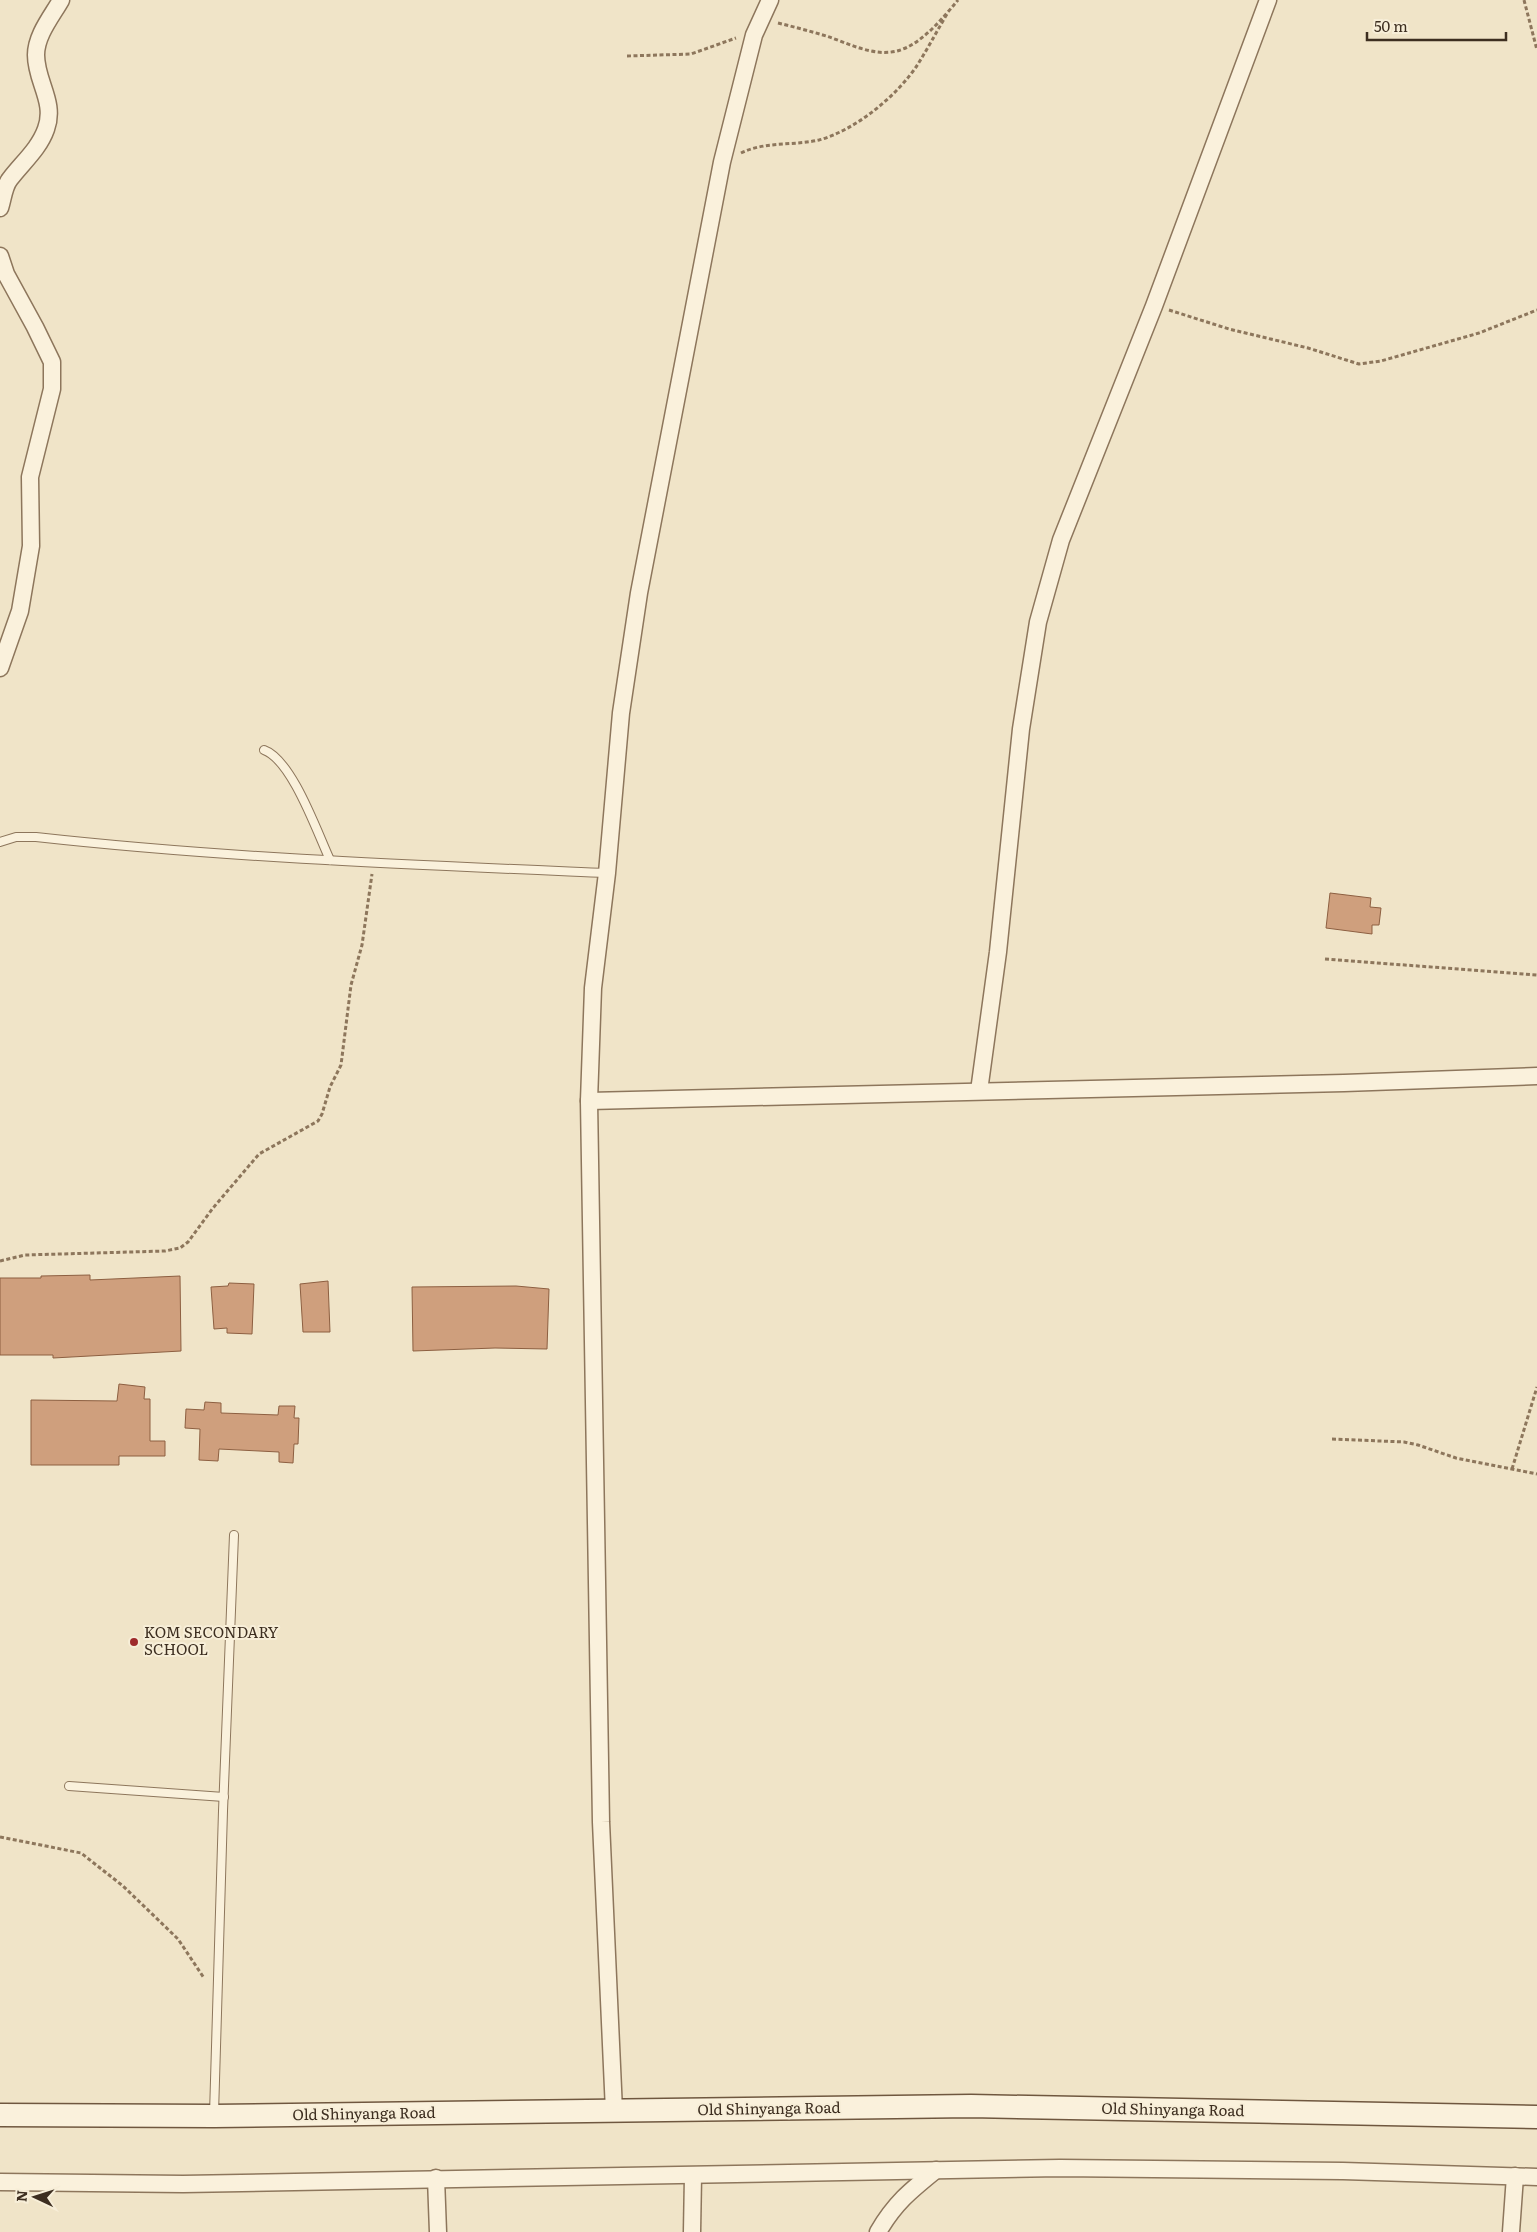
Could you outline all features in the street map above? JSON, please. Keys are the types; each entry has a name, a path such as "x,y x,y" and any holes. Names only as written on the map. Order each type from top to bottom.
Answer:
{"main road":[{"name":"Old Shinyanga Road","path":"0,2115 214,2116 971,2106 1537,2117"}],"street":[{"path":"0,208 8,181 35,150 46,129 49,102 38,73 36,54 40,35 62,0"},
{"path":"614,2111 601,1822 589,1101 593,988 607,873 621,713 639,592 722,162 754,35 770,0"},
{"path":"978,1090 998,952 1021,729 1038,622 1062,540 1154,306 1268,0"},
{"path":"0,256 6,274 52,362 52,389 30,477 31,546 20,611 0,668"},
{"path":"589,1101 978,1090 1344,1083 1537,1076"},
{"path":"0,2182 183,2184 436,2178 693,2176 1099,2168 1343,2171 1537,2177"},
{"path":"878,2232 888,2214 902,2198 936,2170"},
{"path":"692,2232 693,2176"},
{"path":"1512,2232 1515,2176"},
{"path":"436,2178 438,2232"}],"lane":[{"path":"264,750 277,757 289,774 330,860"},
{"path":"0,842 16,837 36,837 168,850 374,863 607,873"},
{"path":"214,2116 234,1535"},
{"path":"68,1786 224,1797"}],"path":[{"path":"762,18 864,48 884,52 903,49 920,38 958,0"},
{"path":"1524,0 1537,50"},
{"path":"722,162 758,146 818,140 850,127 883,103 917,66 946,14"},
{"path":"627,56 690,54 732,39 754,35"},
{"path":"1154,306 1229,329 1308,348 1359,364 1381,361 1479,332 1537,310"},
{"path":"0,1261 25,1255 165,1251 185,1246 213,1208 259,1154 318,1121 341,1065 351,985 362,945 374,863"},
{"path":"1325,959 1537,975"},
{"path":"1512,1469 1537,1387"},
{"path":"1332,1439 1404,1442 1456,1458 1537,1474"},
{"path":"0,1838 81,1852 123,1886 178,1939 218,1996"}],"building":[{"path":"1330,893 1371,898 1370,907 1381,908 1379,925 1372,925 1372,934 1326,928"},
{"path":"90,1275 90,1280 180,1276 181,1351 53,1358 53,1355 0,1355 0,1278"},
{"path":"328,1281 330,1332 303,1332 300,1284"},
{"path":"229,1283 254,1284 252,1334 227,1333 227,1328 214,1329 211,1287 228,1286"},
{"path":"516,1286 549,1289 547,1349 495,1348 413,1351 412,1287"},
{"path":"119,1384 145,1387 144,1399 150,1399 150,1441 165,1441 165,1456 119,1456 119,1465 31,1465 31,1400 117,1401"},
{"path":"205,1402 221,1403 221,1413 278,1415 279,1406 295,1406 294,1418 299,1418 298,1444 294,1444 293,1463 279,1462 279,1452 219,1449 218,1461 199,1460 200,1429 185,1428 186,1409 204,1410"}],"place":[{"name":"KOM SECONDARY SCHOOL","path":"134,1642"}]}
